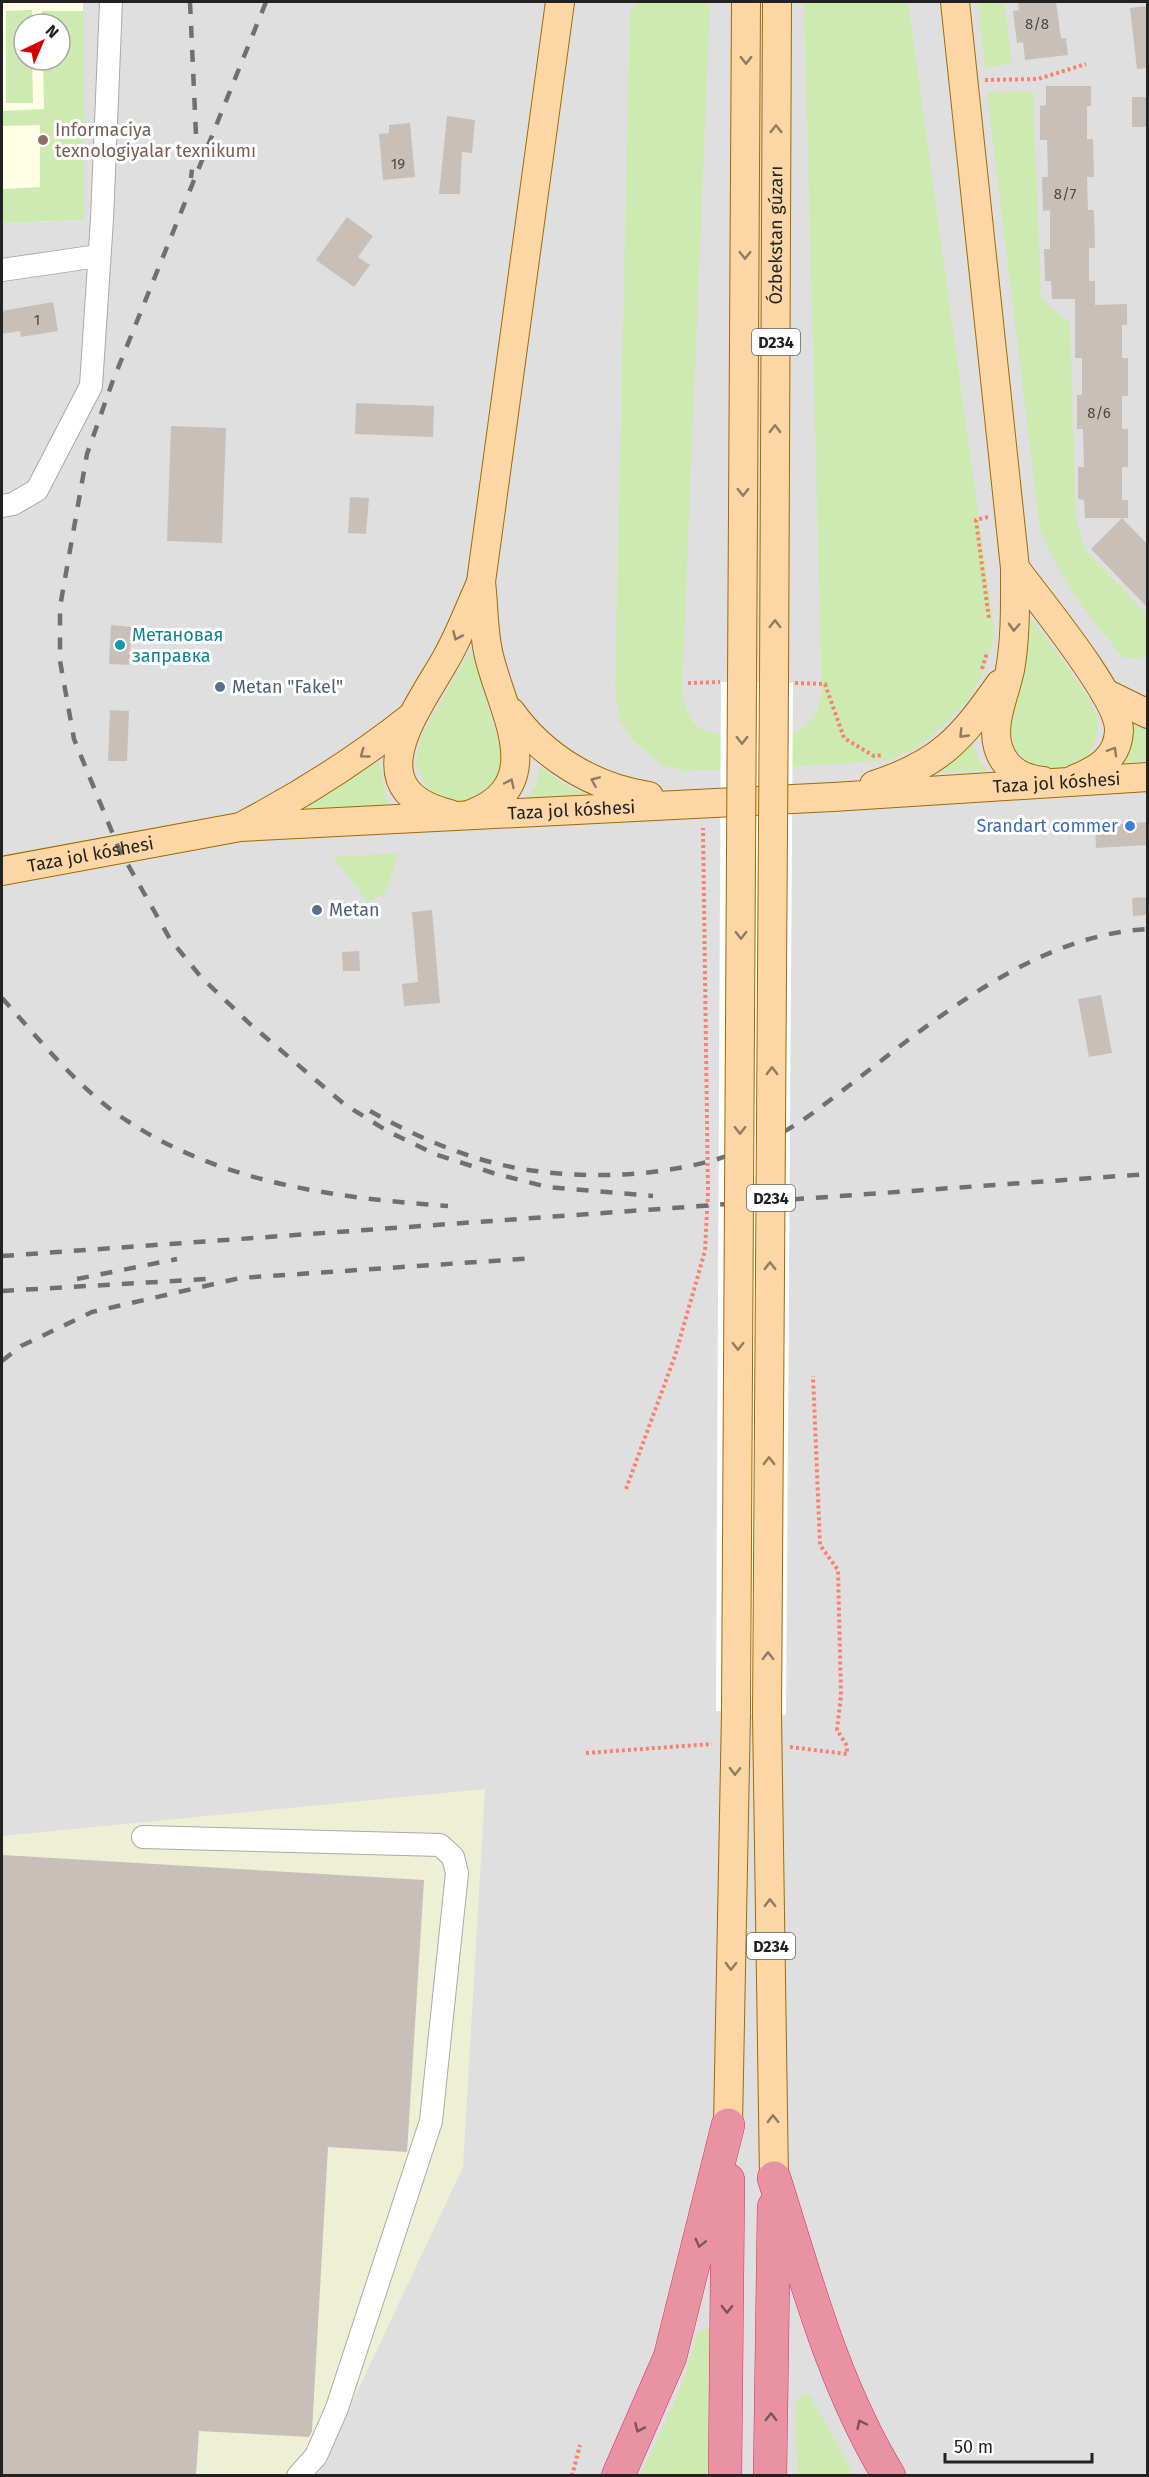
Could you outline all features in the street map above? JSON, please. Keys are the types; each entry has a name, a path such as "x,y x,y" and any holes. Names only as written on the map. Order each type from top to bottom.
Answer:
{"highway":[{"path":"618,2475 670,2357 728,2125"},
{"path":"725,2475 728,2125"},
{"path":"770,2475 774,2178"},
{"path":"774,2178 834,2366 873,2449 889,2475"}],"main road":[{"path":"482,582 450,653 410,718 399,751 399,774 411,797 428,809 461,816 495,802 507,791 515,771 517,746 488,654 482,582 560,2"},
{"name":"Ózbekstan gúzarı","path":"733,682 746,2"},
{"name":"Ózbekstan gúzarı","path":"777,2 783,683"},
{"path":"955,2 1015,568 1015,632 1010,670 996,729 998,747 1006,763 1019,774 1032,780 1062,783 1095,771 1117,745 1120,728 1105,693 1015,568"},
{"path":"833,797 919,769 946,751 972,724 1010,670"},
{"name":"D234","path":"728,2125 736,1712 733,682"},
{"name":"D234","path":"774,2178 767,1714 783,683"},
{"path":"1105,693 1148,714"},
{"path":"501,698 525,732 554,756 588,778 698,815"},
{"path":"240,827 305,793 352,763 410,718"},
{"name":"Taza jol kóshesi","path":"2,871 240,827 461,816 698,815 833,797 1148,777"}],"street":[{"path":"7,505 37,490 91,386 111,2"},
{"path":"2,270 98,256"},
{"path":"143,1837 440,1845 453,1857 457,1873 431,2121 337,2408 316,2456 298,2475"}],"path":[{"path":"984,80 1038,79 1086,64"},
{"path":"976,520 990,624"},
{"path":"979,677 989,647"},
{"path":"688,683 733,682"},
{"path":"783,683 825,684 844,738 874,756 885,755"},
{"path":"626,1489 675,1356 705,1251 708,1193 698,815"},
{"path":"784,1746 847,1754 847,1746 837,1730 841,1695 838,1570 820,1545 813,1376"},
{"path":"586,1753 716,1744"},
{"path":"572,2475 580,2445"}],"shaded area":[{"path":"2,2 1147,2 1147,2475 2,2476"},
{"name":"Informaciya texnologiyalar texnikumı","path":"2,2 83,2 84,220 2,223"},
{"path":"485,1789 463,2167 318,2475 2,2476 2,1836"}],"green space":[{"path":"635,2 710,2 682,693 688,713 701,729 718,734 761,736 794,733 800,730 813,717 822,693 804,2 908,2 995,636 982,676 967,701 940,729 916,748 889,760 792,767 683,771 662,765 632,740 620,721 615,690 630,14"},
{"path":"978,2 1004,2 1012,64 985,67"},
{"path":"32,10 32,12 12,12 12,72 32,72 33,103 6,103 6,11"},
{"path":"84,11 84,220 2,223 2,189 40,187 40,125 2,126 2,111 44,109 43,72 72,72 72,12 42,12"},
{"path":"1033,91 1041,298 1070,323 1076,519 1085,549 1147,615 1147,657 1124,658 1087,613 1067,582 1040,530 987,93"},
{"path":"1031,618 1080,685 1098,721 1093,746 1080,768 1060,774 1036,769 1015,750 1010,724"},
{"path":"471,649 503,758 494,782 473,801 449,802 426,788 416,763 421,736"},
{"path":"1133,719 1147,728 1147,761 1122,763 1131,749"},
{"path":"973,744 978,759 988,771 935,773"},
{"path":"379,761 388,804 294,813"},
{"path":"540,767 564,784 588,794 527,798 536,786"},
{"path":"398,853 386,892 368,902 333,857"},
{"path":"706,2328 713,2330 717,2475 640,2476 681,2387 697,2334"},
{"path":"809,2394 854,2475 797,2475 796,2399"}],"pier":[{"path":"721,682 793,683 786,1715 716,1711"}],"building":[{"path":"1018,2 1056,2 1061,38 1066,38 1068,55 1025,60 1023,42 1017,43 1013,11 1019,10"},
{"path":"1148,6 1148,68 1137,69 1130,8"},
{"path":"1046,86 1091,86 1091,106 1087,106 1087,139 1093,139 1094,177 1087,177 1088,210 1094,210 1095,248 1089,248 1089,281 1095,281 1095,305 1127,304 1127,325 1122,325 1122,358 1128,358 1128,396 1122,396 1122,429 1128,429 1128,467 1122,467 1122,500 1128,500 1128,518 1085,518 1084,500 1078,499 1078,467 1084,467 1083,429 1077,429 1077,395 1082,395 1082,358 1075,358 1075,299 1052,299 1051,281 1045,281 1044,249 1050,249 1050,210 1043,211 1042,177 1048,177 1047,140 1040,140 1040,106 1046,105"},
{"path":"1132,97 1148,97 1148,127 1132,127"},
{"path":"447,116 475,120 472,153 462,152 460,194 439,194"},
{"path":"410,123 415,177 383,180 379,134 389,133 389,125"},
{"path":"347,217 373,236 358,257 370,265 354,287 316,260"},
{"path":"53,302 58,331 21,337 20,331 2,334 2,311"},
{"path":"356,403 434,406 433,437 355,434"},
{"path":"171,426 226,428 222,543 167,541"},
{"path":"350,497 369,498 366,534 348,533"},
{"path":"1122,518 1148,545 1148,608 1091,549"},
{"name":"Метановая заправка","path":"111,625 132,627 129,665 109,664"},
{"path":"110,710 129,711 127,761 108,761"},
{"path":"1148,822 1148,845 1096,848 1095,826"},
{"path":"1148,897 1148,915 1133,916 1132,898"},
{"path":"432,910 440,1003 404,1006 402,984 418,982 412,912"},
{"path":"359,951 360,971 343,971 342,952"},
{"path":"1101,995 1112,1053 1089,1057 1078,999"},
{"path":"2,1855 424,1880 407,2152 328,2147 312,2431 309,2437 199,2431 196,2475 2,2475"}],"railway":[{"path":"190,2 196,135 191,178"},
{"path":"266,2 112,383 87,454 60,607 60,661 74,739 119,849 170,939 201,977 250,1024 344,1104 389,1132 435,1154 493,1173 547,1187 653,1196"},
{"path":"370,1111 450,1149 514,1168 607,1175 679,1168 714,1160 748,1149 780,1134 810,1115 926,1026 1010,972 1055,951 1100,936 1148,929"},
{"path":"2,998 94,1096 129,1122 165,1143 243,1174 283,1184 365,1198 448,1206"},
{"path":"2,1256 1148,1174"},
{"path":"2,1361 21,1346 92,1312 240,1278 536,1258"},
{"path":"77,1279 177,1259"},
{"path":"2,1291 207,1279"}],"place":[{"name":"Informaciya texnologiyalar texnikumı","path":"43,140"},
{"name":"Метановая заправка","path":"120,645"},
{"name":"Metan \"Fakel\"","path":"220,687"},
{"name":"Srandart commer","path":"1130,826"},
{"name":"Metan","path":"317,910"}]}
